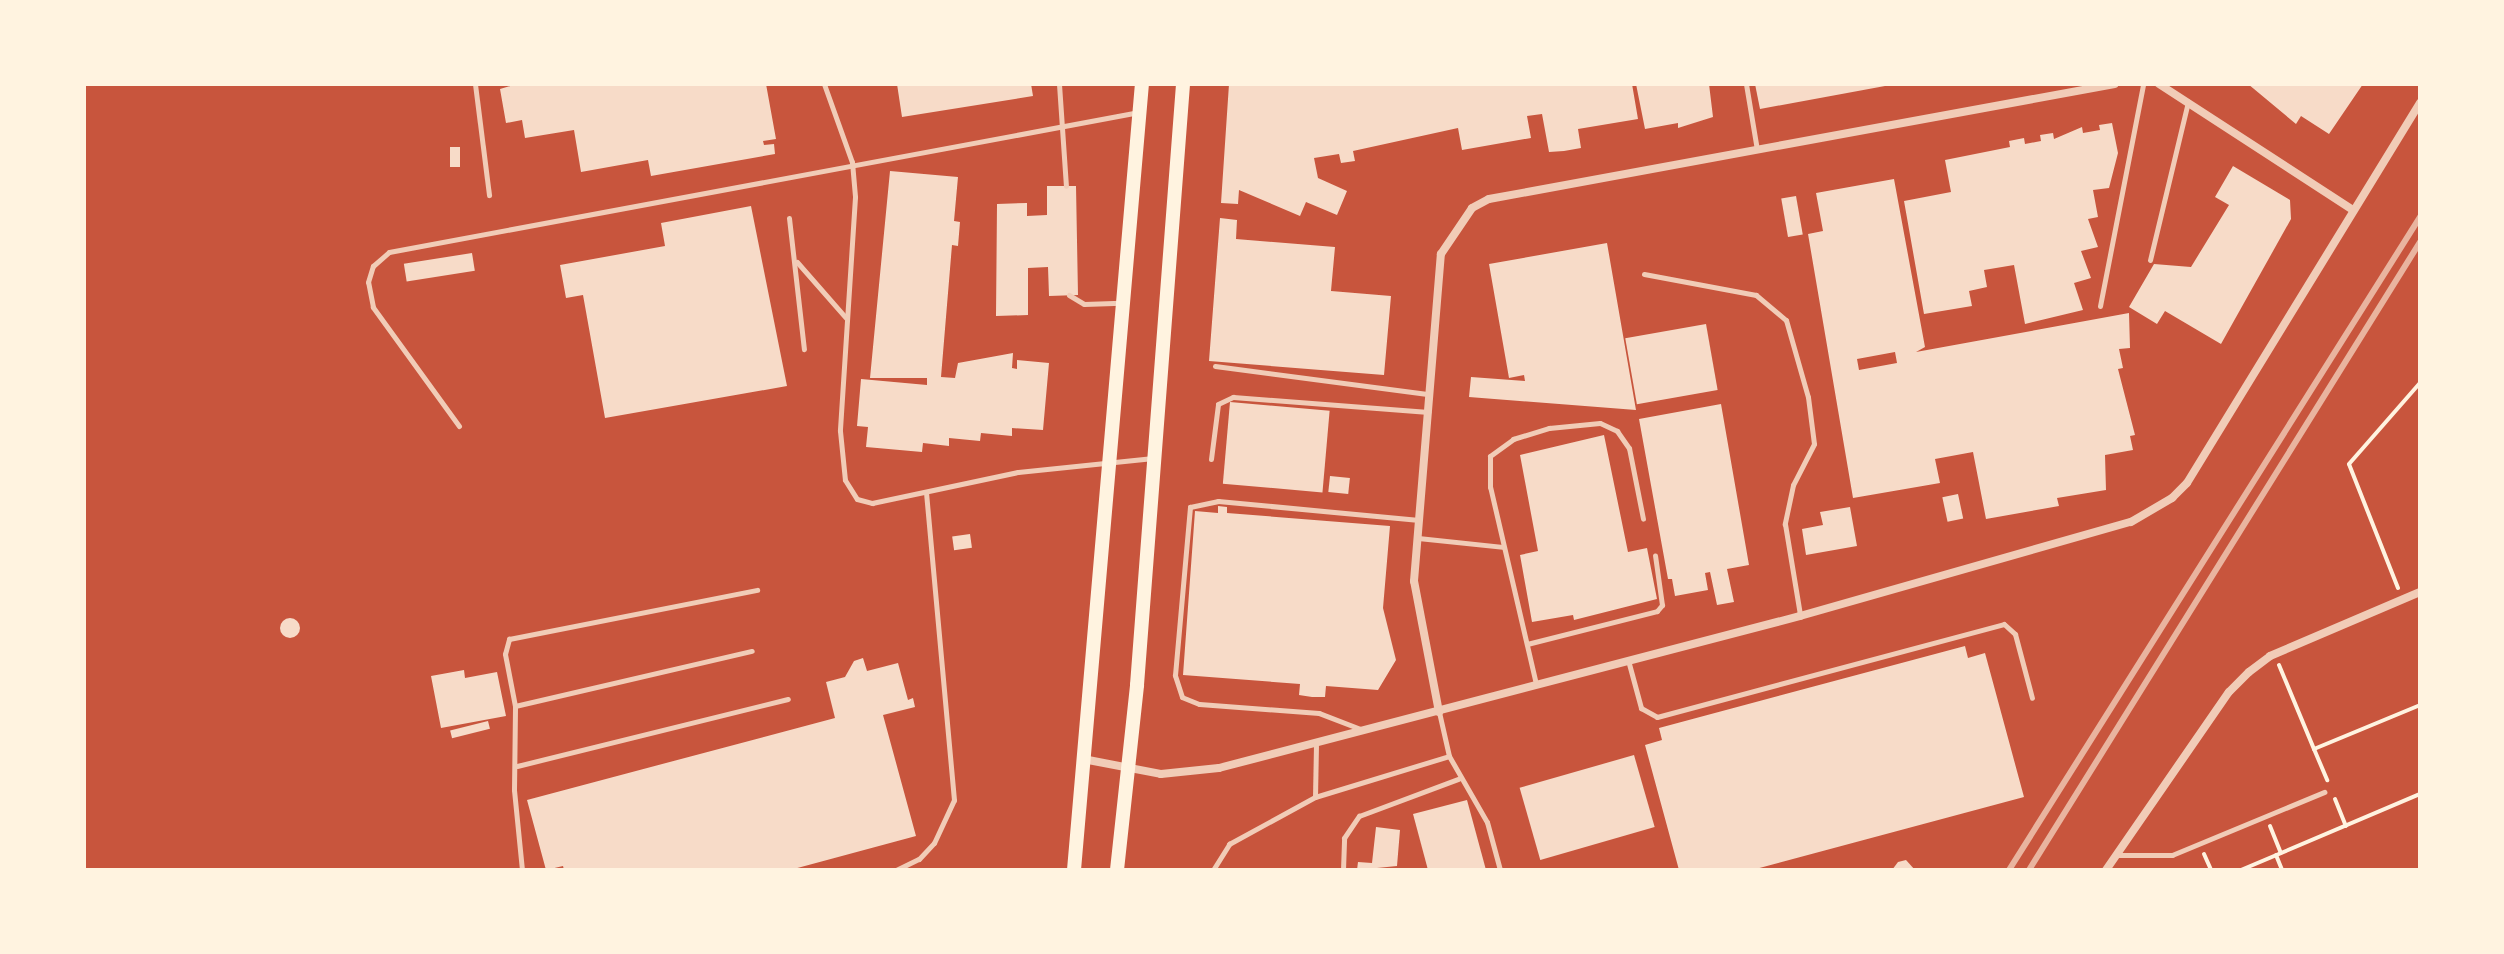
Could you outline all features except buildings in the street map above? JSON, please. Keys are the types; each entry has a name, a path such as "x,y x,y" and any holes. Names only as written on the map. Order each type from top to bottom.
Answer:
{"main road":[{"path":"1074,870 1126,302 1142,84"},
{"path":"1117,870 1183,84"}],"street":[{"path":"1439,712 1416,605 1419,520 1441,254 1472,208 1489,199 2115,84"},
{"path":"2159,84 2188,99 2353,210"},
{"path":"1083,759 1126,770 1191,773 1316,746 1536,684 1800,616 2131,522 2172,498 2221,430 2420,103"},
{"path":"2106,870 2229,692 2275,654 2420,592"}],"lane":[{"path":"475,84 489,195"},
{"path":"824,84 852,162 855,239 840,431 845,480 864,503 1018,472 1110,460 1153,458"},
{"path":"1059,84 1066,186"},
{"path":"1746,84 1757,150"},
{"path":"2100,306 2143,84"},
{"path":"2150,260 2188,99"},
{"path":"459,426 373,307 368,282 383,256 852,162 1140,112"},
{"path":"789,218 804,349"},
{"path":"796,261 847,318"},
{"path":"1644,274 1756,295 1786,320 1808,397 1814,444 1793,485 1785,524 1800,616"},
{"path":"1069,295 1084,304 1126,302"},
{"path":"1215,366 1429,394"},
{"path":"1211,459 1218,404 1233,397 1428,412"},
{"path":"1536,684 1490,487 1490,456 1513,439 1549,428 1600,423 1617,431 1629,448 1643,519"},
{"path":"896,870 919,859 934,843 954,800 948,696 926,492"},
{"path":"1367,732 1319,713 1199,704 1182,697 1175,675 1188,516 1196,503 1218,501 1419,520"},
{"path":"1418,538 1503,547"},
{"path":"1527,644 1657,611 1662,605 1655,555"},
{"path":"522,870 514,790 517,766 515,706 505,654 509,639 757,590"},
{"path":"1628,660 1641,708 1657,717 2004,624 2015,634 2032,698"},
{"path":"515,706 752,651"},
{"path":"517,766 788,699"},
{"path":"1439,712 1449,756 1458,779 1487,822 1500,870"},
{"path":"1315,797 1316,746"},
{"path":"1213,870 1229,844 1315,797 1449,756"},
{"path":"1343,870 1344,838 1359,816 1458,779"},
{"path":"2116,855 2172,855 2324,792"}],"path":[{"path":"2403,600 2349,464 2420,383"},
{"path":"2275,654 2314,749 2420,705"},
{"path":"2241,870 2420,794"},
{"path":"2267,817 2282,870"}],"railway":[{"path":"2009,870 2420,217"},
{"path":"2029,870 2420,242"}]}
